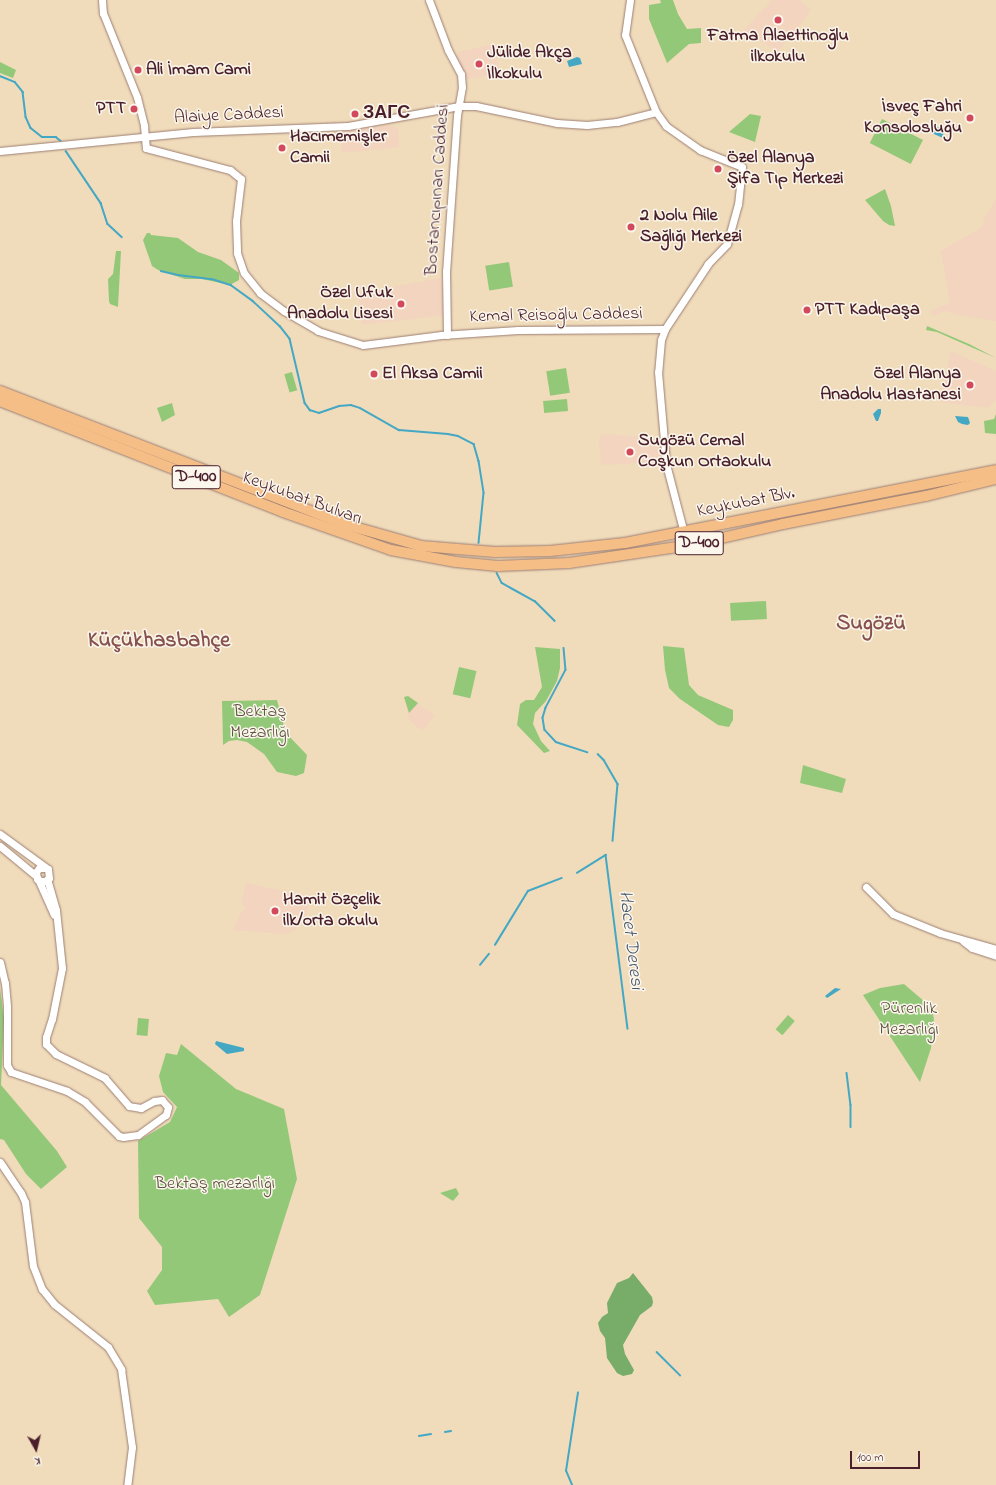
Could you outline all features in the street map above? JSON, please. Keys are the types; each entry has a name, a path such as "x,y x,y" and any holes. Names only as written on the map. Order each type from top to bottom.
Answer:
{"highway":[{"name":"Keykubat Bulvarı","path":"1,397 344,524 383,535"},
{"name":"Keykubat Bulvarı","path":"1,397 283,512 391,550"},
{"path":"922,485 937,476 996,465"},
{"name":"Keykubat Blv.","path":"383,535 421,546 495,552 550,551 593,547 684,533 996,470"},
{"name":"Keykubat Blv.","path":"391,550 456,562 498,566 569,563 691,545 783,524 926,496 996,479"},
{"path":"926,496 940,496 996,484"}],"street":[{"path":"102,0 103,13 137,97 145,137"},
{"name":"Bostancıpınarı Caddesi","path":"429,0 448,50 461,74 462,87 459,106 446,271 447,334"},
{"path":"630,0 625,35 656,112 666,126 700,150 742,167 738,204 727,244 708,264 665,329 661,340 658,372 666,464 684,533"},
{"name":"Alaiye Caddesi","path":"0,151 193,132 348,126 459,106 476,106 557,123 587,125 617,122 656,112"},
{"name":"Kemal Reisoğlu Caddesi","path":"145,137 146,148 230,170 241,179 236,221 237,253 244,274 260,293 284,311 318,331 363,345 447,334 518,330 665,329"},
{"path":"0,834 46,868 49,873 47,880 56,910 62,968 58,996 46,1037 46,1044 56,1054 105,1078 129,1106 141,1108 157,1100 165,1102 168,1107 167,1112 155,1124 138,1135 128,1138 119,1136 85,1102 72,1094 47,1083 16,1074 8,1069 6,1064 7,1007 5,983 0,962"},
{"path":"0,846 37,877 43,881 47,880"},
{"path":"46,868 38,868 37,877 56,919"},
{"path":"866,887 893,914 940,933 996,949"},
{"path":"959,939 972,948 996,956"},
{"path":"0,1162 21,1193 25,1202 33,1266 42,1289 54,1304 108,1347 120,1369 131,1440 127,1485"}],"shaded area":[{"name":"Fatma Alaettinoğlu ilkokulu","path":"772,0 799,0 811,10 778,52 744,30"},
{"name":"Jülide Akça İlkokulu","path":"494,44 500,72 463,80 457,52"},
{"path":"389,125 398,128 399,147 342,153 340,131"},
{"path":"996,199 996,321 958,315 946,311 933,316 930,311 950,303 941,251 982,227 984,219"},
{"name":"Özel Ufuk Anadolu Lisesi","path":"441,278 443,315 362,325 358,293"},
{"name":"Özel Alanya Anadolu Hastanesi","path":"951,351 996,371 996,400 987,408 940,402"},
{"name":"Sugözü Cemal Coşkun Ortaokulu","path":"600,434 658,438 660,462 601,465 599,443"},
{"path":"408,696 435,716 422,731 409,720 404,697"},
{"name":"Hamit Özçelik ilk/orta okulu","path":"246,883 311,897 306,916 304,919 298,918 298,927 292,932 284,934 233,930 239,916 246,906 241,904"}],"green space":[{"path":"660,0 673,0 678,14 687,29 701,28 701,43 689,44 667,63 649,19 649,5 661,3"},
{"path":"0,62 16,70 13,78 0,73"},
{"path":"750,114 761,116 755,142 729,132"},
{"path":"882,119 923,140 911,164 870,143"},
{"path":"885,189 891,206 895,226 889,225 883,221 865,200"},
{"path":"147,233 150,233 151,235 178,238 198,252 221,260 239,273 239,280 230,285 202,279 185,279 158,270 152,266 143,240"},
{"path":"116,251 121,251 118,307 110,304 108,279 113,274"},
{"path":"509,262 513,287 489,290 485,266"},
{"path":"927,326 969,344 996,358 937,332 926,330"},
{"path":"566,368 570,393 550,396 546,371"},
{"path":"292,372 297,390 290,392 284,374"},
{"path":"567,399 568,411 544,413 543,401"},
{"path":"172,403 175,415 162,422 157,408"},
{"path":"996,414 996,434 985,433 984,421 994,419"},
{"path":"766,601 767,619 731,621 730,603"},
{"path":"663,646 684,648 689,685 698,695 733,710 733,720 729,727 718,725 680,699 669,688 665,670"},
{"path":"535,647 560,649 560,668 557,681 546,701 535,713 533,724 541,741 550,751 544,753 517,725 520,704 526,700 534,700 542,687"},
{"path":"459,667 477,671 470,698 453,694"},
{"path":"408,696 418,703 409,713 404,697"},
{"name":"Bektaş Mezarlığı","path":"277,700 286,733 307,755 304,773 296,776 277,772 264,754 247,742 237,740 229,741 223,745 222,701"},
{"path":"803,765 846,779 842,793 800,783"},
{"name":"Pürenlik Mezarlığı","path":"904,984 932,1008 934,1020 931,1048 920,1082 863,995 880,988"},
{"path":"0,988 4,1019 1,1085 57,1151 67,1167 41,1189 26,1174 4,1140 0,1139"},
{"path":"788,1015 795,1021 782,1035 776,1029"},
{"path":"138,1018 149,1019 147,1036 137,1035"},
{"name":"Bektaş mezarlığı","path":"181,1044 236,1089 284,1109 297,1179 260,1295 229,1317 218,1299 155,1305 147,1291 162,1270 162,1247 139,1218 138,1141 170,1122 177,1107 163,1092 159,1076 166,1053 177,1055"},
{"path":"456,1188 459,1194 453,1201 440,1193"},
{"path":"633,1273 652,1297 653,1302 652,1306 640,1315 623,1345 625,1354 634,1370 632,1374 623,1376 617,1373 607,1358 605,1338 600,1331 598,1323 602,1317 608,1313 607,1303 617,1283 629,1278"}],"water":[{"path":"577,57 580,58 582,64 569,67 567,61"},
{"path":"933,125 945,130 942,137 930,132"},
{"path":"878,409 881,409 881,413 878,421 876,421 873,414"},
{"path":"955,416 968,417 970,423 968,425 962,424 958,422"},
{"path":"835,988 841,989 827,998 825,996"},
{"path":"216,1041 244,1048 244,1051 227,1054 215,1044"}],"waterway":[{"name":"Hacet Deresi","path":"0,76 15,82 23,92 26,117 31,128 42,137 56,137 61,141"},
{"name":"Hacet Deresi","path":"66,151 101,203 108,224 122,237"},
{"name":"Hacet Deresi","path":"161,271 178,275 212,279 231,285 253,301 280,326 290,339 305,403 310,410 319,413 339,406 351,405 360,408 399,430 448,434 458,436 474,444 479,461 484,493 479,543"},
{"name":"Hacet Deresi","path":"497,573 502,583 535,601 555,621"},
{"name":"Hacet Deresi","path":"564,648 566,670 546,708 543,718 545,730 556,742 587,752"},
{"name":"Hacet Deresi","path":"598,754 604,760 618,784 613,841"},
{"name":"Hacet Deresi","path":"577,873 606,855 628,1029"},
{"path":"495,945 528,891 562,878"},
{"path":"480,965 489,954"},
{"path":"847,1073 851,1105 851,1127"},
{"path":"657,1352 680,1375"},
{"path":"572,1485 566,1471 578,1393"},
{"path":"445,1432 451,1431"},
{"path":"419,1436 431,1434"}],"place":[{"name":"Fatma Alaettinoğlu ilkokulu","path":"778,20"},
{"name":"Jülide Akça İlkokulu","path":"479,64"},
{"name":"Ali İmam Cami","path":"138,70"},
{"name":"PTT","path":"134,109"},
{"name":"ЗАГС","path":"355,114"},
{"name":"İsveç Fahri Konsolosluğu","path":"970,118"},
{"name":"Hacımemişler Camii","path":"282,148"},
{"name":"Özel Alanya Şifa Tıp Merkezi","path":"718,169"},
{"name":"2 Nolu Aile Sağlığı Merkezi","path":"631,227"},
{"name":"Özel Ufuk Anadolu Lisesi","path":"401,304"},
{"name":"PTT Kadıpaşa","path":"807,310"},
{"name":"El Aksa Camii","path":"374,374"},
{"name":"Özel Alanya Anadolu Hastanesi","path":"970,385"},
{"name":"Sugözü Cemal Coşkun Ortaokulu","path":"630,452"},
{"name":"Hamit Özçelik ilk/orta okulu","path":"275,911"}],"district":[{"name":"Sugözü","path":"871,625"},
{"name":"Küçükhasbahçe","path":"159,642"}]}
